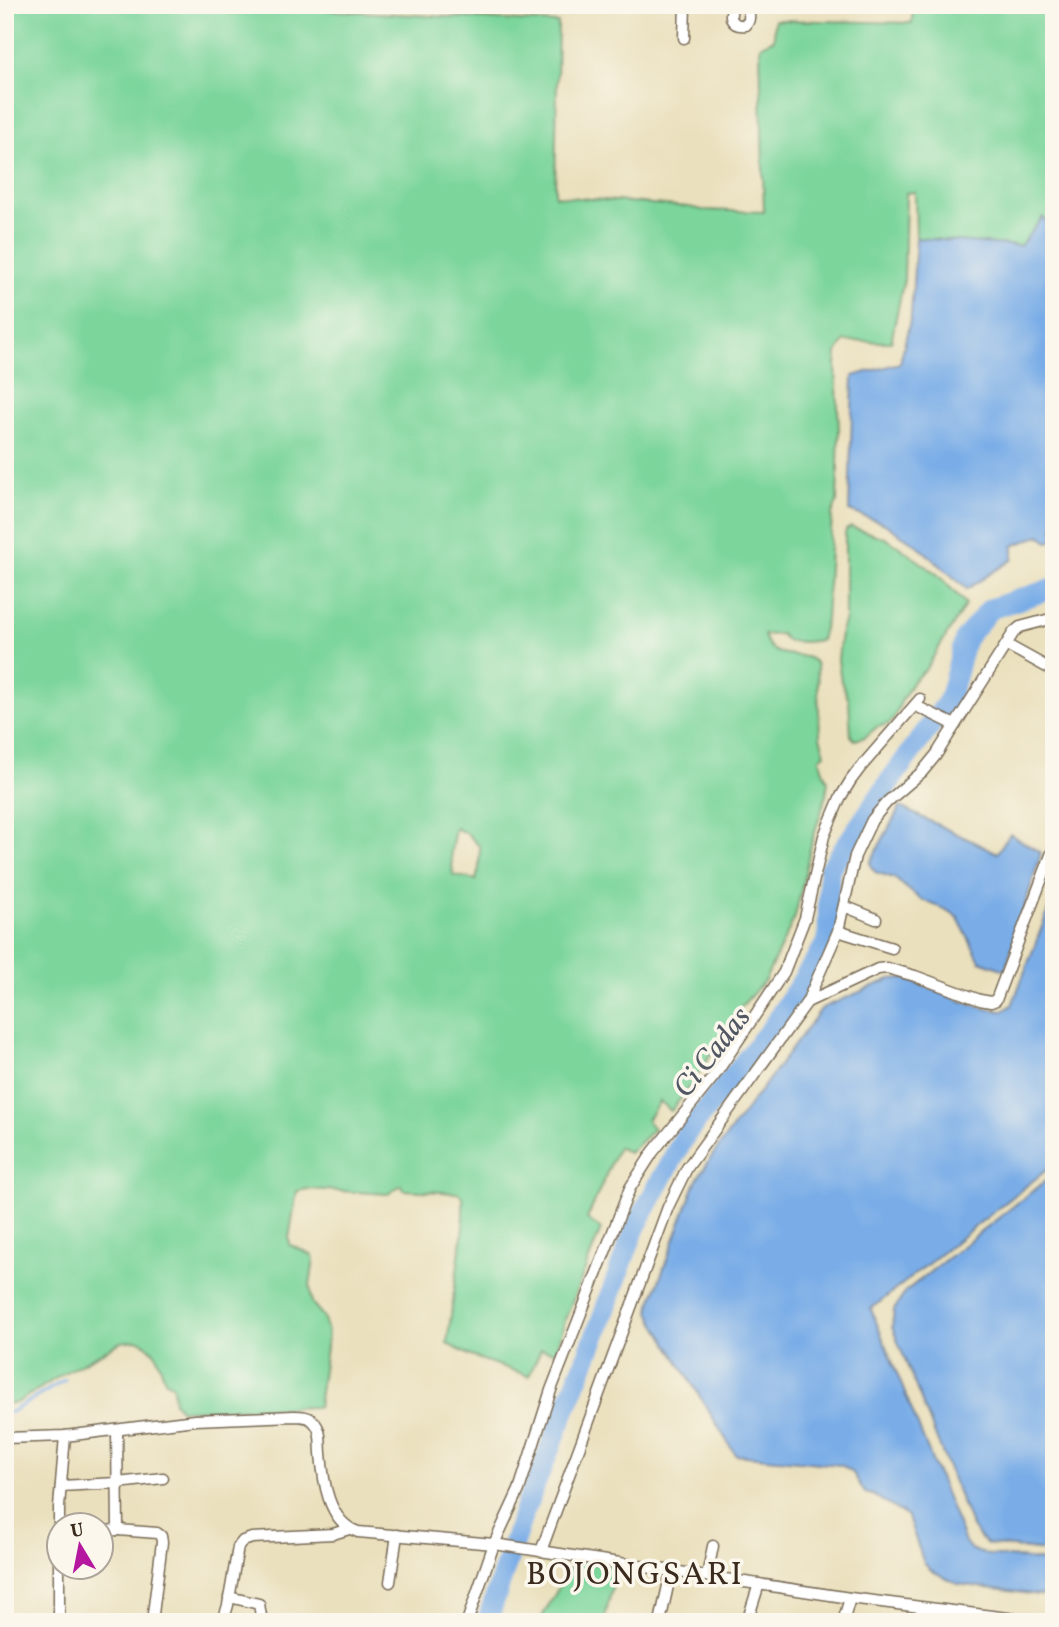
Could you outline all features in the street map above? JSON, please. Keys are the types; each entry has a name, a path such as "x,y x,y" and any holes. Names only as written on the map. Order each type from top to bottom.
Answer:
{"street":[{"path":"684,38 685,5"},
{"path":"734,5 730,12 731,20 733,24 740,26 749,22 749,13 744,5"},
{"path":"539,1551 679,1182 807,1002 838,931 855,856 872,820 936,755 951,723 1014,632 1020,627 1054,618"},
{"path":"1007,645 1054,671"},
{"path":"467,1622 519,1490 551,1390 630,1188 653,1152 715,1075 784,972 804,918 824,836 851,780 918,702 935,716 951,723"},
{"path":"807,1002 878,969 887,968 980,1000 996,1000 1054,848"},
{"path":"844,906 876,919"},
{"path":"838,931 892,948"},
{"path":"5,1438 65,1436 195,1420 294,1416 310,1418 320,1431 323,1483 334,1511 349,1529 358,1532 497,1544 850,1598 1039,1622"},
{"path":"117,1430 118,1530 158,1533 161,1536 152,1622"},
{"path":"59,1512 65,1436"},
{"path":"61,1486 163,1478"},
{"path":"223,1622 238,1547 243,1541 252,1538 333,1534 349,1529"},
{"path":"390,1582 397,1535"},
{"path":"707,1576 713,1546"},
{"path":"660,1622 671,1572"},
{"path":"60,1582 60,1622"},
{"path":"747,1622 759,1584"},
{"path":"229,1597 257,1603 260,1606 262,1622"},
{"path":"843,1622 850,1598"}],"green space":[{"path":"5,5 236,5 558,23 555,196 702,210 764,212 760,46 774,39 775,20 912,23 913,5 1054,5 1054,233 1043,218 1021,246 916,238 915,192 906,193 904,279 891,342 845,341 837,352 837,502 832,515 826,620 821,640 787,641 781,634 764,635 774,650 805,657 817,665 820,737 825,754 820,758 828,781 795,917 765,980 740,1008 691,1085 671,1111 660,1101 647,1120 654,1129 629,1153 618,1147 587,1219 601,1229 566,1317 556,1352 541,1349 529,1376 471,1356 447,1344 463,1227 463,1198 458,1193 404,1190 401,1185 388,1194 308,1189 297,1191 289,1238 290,1245 312,1255 314,1259 310,1286 312,1303 323,1316 328,1332 318,1407 181,1410 174,1402 173,1386 165,1380 156,1354 142,1341 137,1340 121,1342 16,1403 5,1404","holes":["455,828 468,834 480,847 476,880 453,875 451,851"]},
{"path":"851,527 885,538 898,546 937,574 966,604 925,670 913,681 893,720 855,740 851,736 849,701 841,681 838,660 845,619 845,535 846,530"},
{"path":"574,1561 614,1566 615,1575 604,1622 539,1622"}],"water":[{"path":"1043,217 1054,233 1054,539 1048,542 1040,535 1013,546 1013,559 967,589 918,546 883,523 849,511 853,376 900,363 911,316 916,238 1020,246"},
{"path":"900,807 997,853 1010,834 1041,853 1005,970 980,961 958,918 951,912 920,899 894,878 875,872 870,863"},
{"path":"1054,895 1054,1164 871,1309 965,1542 971,1550 989,1555 1054,1562 1054,1597 958,1584 932,1571 924,1563 908,1517 873,1495 865,1493 853,1473 841,1465 736,1455 650,1311 696,1181 822,1008 890,979 904,978 961,1001 1003,1011 1012,1005"},
{"path":"1054,1174 1054,1552 987,1544 979,1537 971,1525 892,1327 894,1310 906,1291"}],"waterway":[{"name":"Ci Cadas","path":"487,1622 523,1514 599,1327 634,1230 686,1134 773,1026 828,941 829,870 949,700 965,639 990,609 1054,588"},
{"path":"5,1413 65,1380"}],"district":[{"name":"BOJONGSARI","path":"635,1576"}]}
